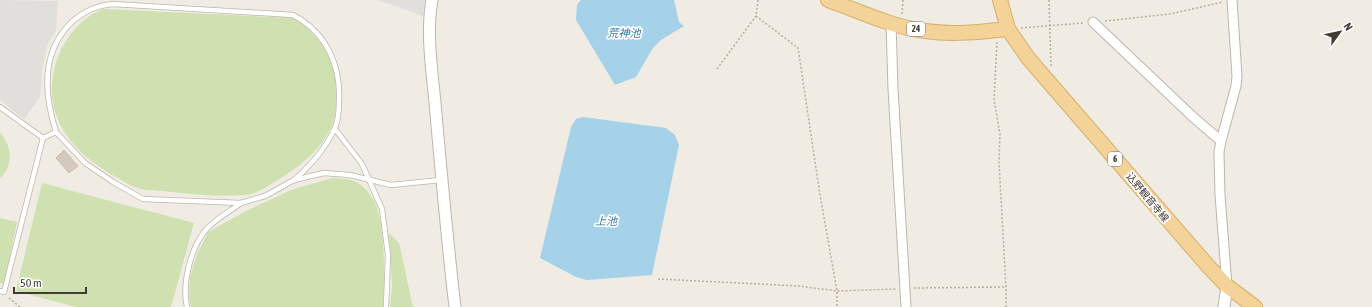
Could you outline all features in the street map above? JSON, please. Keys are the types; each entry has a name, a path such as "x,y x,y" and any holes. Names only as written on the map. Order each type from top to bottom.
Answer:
{"main road":[{"name":"24","path":"828,0 897,24 923,31 948,33 1003,30"},
{"name":"込野観音寺線","path":"1000,0 1003,30 1227,286 1255,307"}],"street":[{"path":"432,0 430,10 430,44 441,180 455,307"},
{"path":"1224,307 1227,286 1220,195 1220,141 1236,86 1237,76 1229,0"},
{"path":"1093,22 1220,141"},
{"path":"897,24 893,89 906,307"}],"lane":[{"path":"187,307 188,271 194,252 204,232 216,220 241,203 265,196 294,180 310,165 335,129 339,112 340,79 326,46 315,31 303,20 293,15 113,4 101,5 79,15 68,25 54,45 49,58 47,91 50,114 56,132 85,163 112,182 143,199 241,203"},
{"path":"0,107 43,138"},
{"path":"335,129 362,164 382,209 388,255 386,307"},
{"path":"43,138 56,132"},
{"path":"2,291 43,138"},
{"path":"294,180 324,173 350,175 390,185 441,180"}],"path":[{"path":"717,69 756,16 758,0"},
{"path":"897,24 903,0"},
{"path":"1048,0 1052,87"},
{"path":"1006,307 999,163 1000,134 994,100 1003,30 1170,14 1229,0"},
{"path":"756,16 798,48 820,195 837,291 837,307"},
{"path":"658,279 799,286 837,291 905,288 1006,287"},
{"path":"2,291 20,307"}],"green space":[{"path":"104,9 293,18 302,24 318,40 324,48 333,68 336,78 337,105 334,119 329,131 314,152 293,170 269,186 251,194 225,196 144,190 127,183 91,160 70,140 56,114 52,100 54,72 61,49 75,29 93,14"},
{"path":"0,133 7,143 10,156 8,168 0,178"},
{"path":"332,178 349,179 361,185 373,198 376,205 383,241 383,307 191,307 189,296 190,277 197,254 208,232 248,210 291,190"},
{"path":"42,183 194,223 171,307 76,307 16,291"},
{"path":"0,218 17,222 4,284 0,283"},
{"path":"389,233 399,243 413,307 390,307 392,286"}],"shaded area":[{"path":"0,0 58,1 56,30 47,46 42,71 40,97 24,119 0,100"},
{"path":"378,0 425,0 423,16"}],"water":[{"name":"荒神池","path":"581,0 674,0 679,22 684,26 661,40 653,48 636,77 615,85 576,20 577,5"},
{"name":"上池","path":"583,117 666,128 675,135 679,145 652,275 587,280 576,277 540,258 571,127 576,119"}],"building":[{"path":"64,150 78,166 69,173 56,158"}]}
